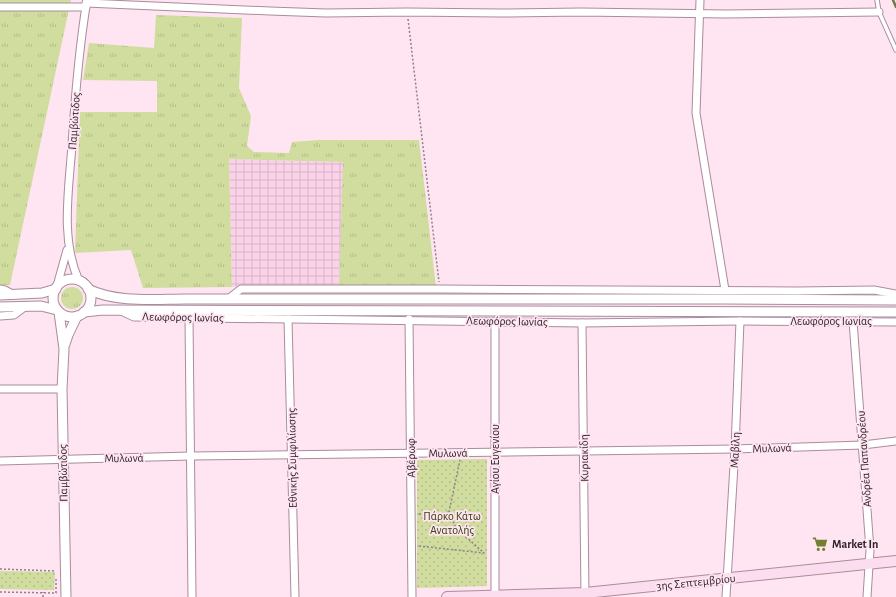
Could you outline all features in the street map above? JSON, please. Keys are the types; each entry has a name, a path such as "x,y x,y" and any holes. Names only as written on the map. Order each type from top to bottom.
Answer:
{"main road":[{"name":"3ης Σεπτεμβρίου","path":"447,597 624,593 727,578 896,561"}],"street":[{"path":"700,0 696,113 725,290"},
{"path":"0,7 86,3 326,13 589,12 700,14 879,12"},
{"name":"Παμβώτιδος","path":"79,281 74,270 69,242 68,207 74,114 86,3"},
{"name":"Παμβώτιδος","path":"56,287 63,269 69,242"},
{"path":"0,295 42,293 67,280 79,281 86,286 90,295 90,301 81,314 68,316 47,306 0,307"},
{"path":"56,287 53,299 58,311"},
{"path":"0,289 14,295"},
{"name":"Λεωφόρος Ιωνίας","path":"228,299 241,289 874,290 896,294"},
{"name":"Λεωφόρος Ιωνίας","path":"88,290 117,298 896,300"},
{"path":"0,316 14,315 26,306"},
{"name":"Λεωφόρος Ιωνίας","path":"81,314 93,310 896,312"},
{"name":"Λεωφόρος Ιωνίας","path":"119,310 134,317 189,318 409,319 582,323 740,321 896,322"},
{"name":"Παμβώτιδος","path":"58,311 64,350 62,389 66,597"},
{"name":"Παμβώτιδος","path":"64,350 68,335 81,314"},
{"path":"189,318 192,597"},
{"name":"Εθνικής Συμφιλίωσης","path":"288,319 296,597"},
{"name":"Αβέρωφ","path":"409,319 412,597"},
{"name":"Αγίου Ευγενίου","path":"495,321 495,596"},
{"name":"Μαβίλη","path":"726,597 735,449 740,321"},
{"name":"Ανδρέα Παπανδρέου","path":"853,321 870,540 870,564 867,597"},
{"name":"Κυριακίδη","path":"582,323 585,595"},
{"path":"0,389 62,389"},
{"name":"Μυλωνά","path":"0,461 191,456 735,449 863,445 896,441"}],"lane":[{"path":"877,0 879,12 896,50"}],"path":[{"path":"407,12 440,289"},
{"path":"412,545 484,553 456,528 449,512 461,453"},
{"path":"411,514 434,515 449,512"},
{"path":"0,569 56,570 56,593 0,592"},
{"path":"43,592 43,597"}],"shaded area":[{"path":"229,159 344,162 339,286 232,287"}],"green space":[{"path":"0,0 71,0 10,285 0,285"},
{"path":"156,15 242,18 239,88 251,116 247,146 254,152 289,153 292,142 319,140 419,140 436,287 339,286 343,162 229,159 232,287 143,288 131,250 75,253 80,112 157,112 157,81 83,80 89,43 154,48"},
{"path":"72,287 80,290 83,298 80,306 72,309 64,306 61,298 64,290"},
{"name":"Πάρκο Κάτω Ανατολής","path":"487,459 487,586 417,588 417,460"},
{"path":"0,571 55,572 54,590 0,589"}],"waterway":[{"path":"893,0 896,7"}],"place":[{"name":"Market In","path":"820,544"}]}
